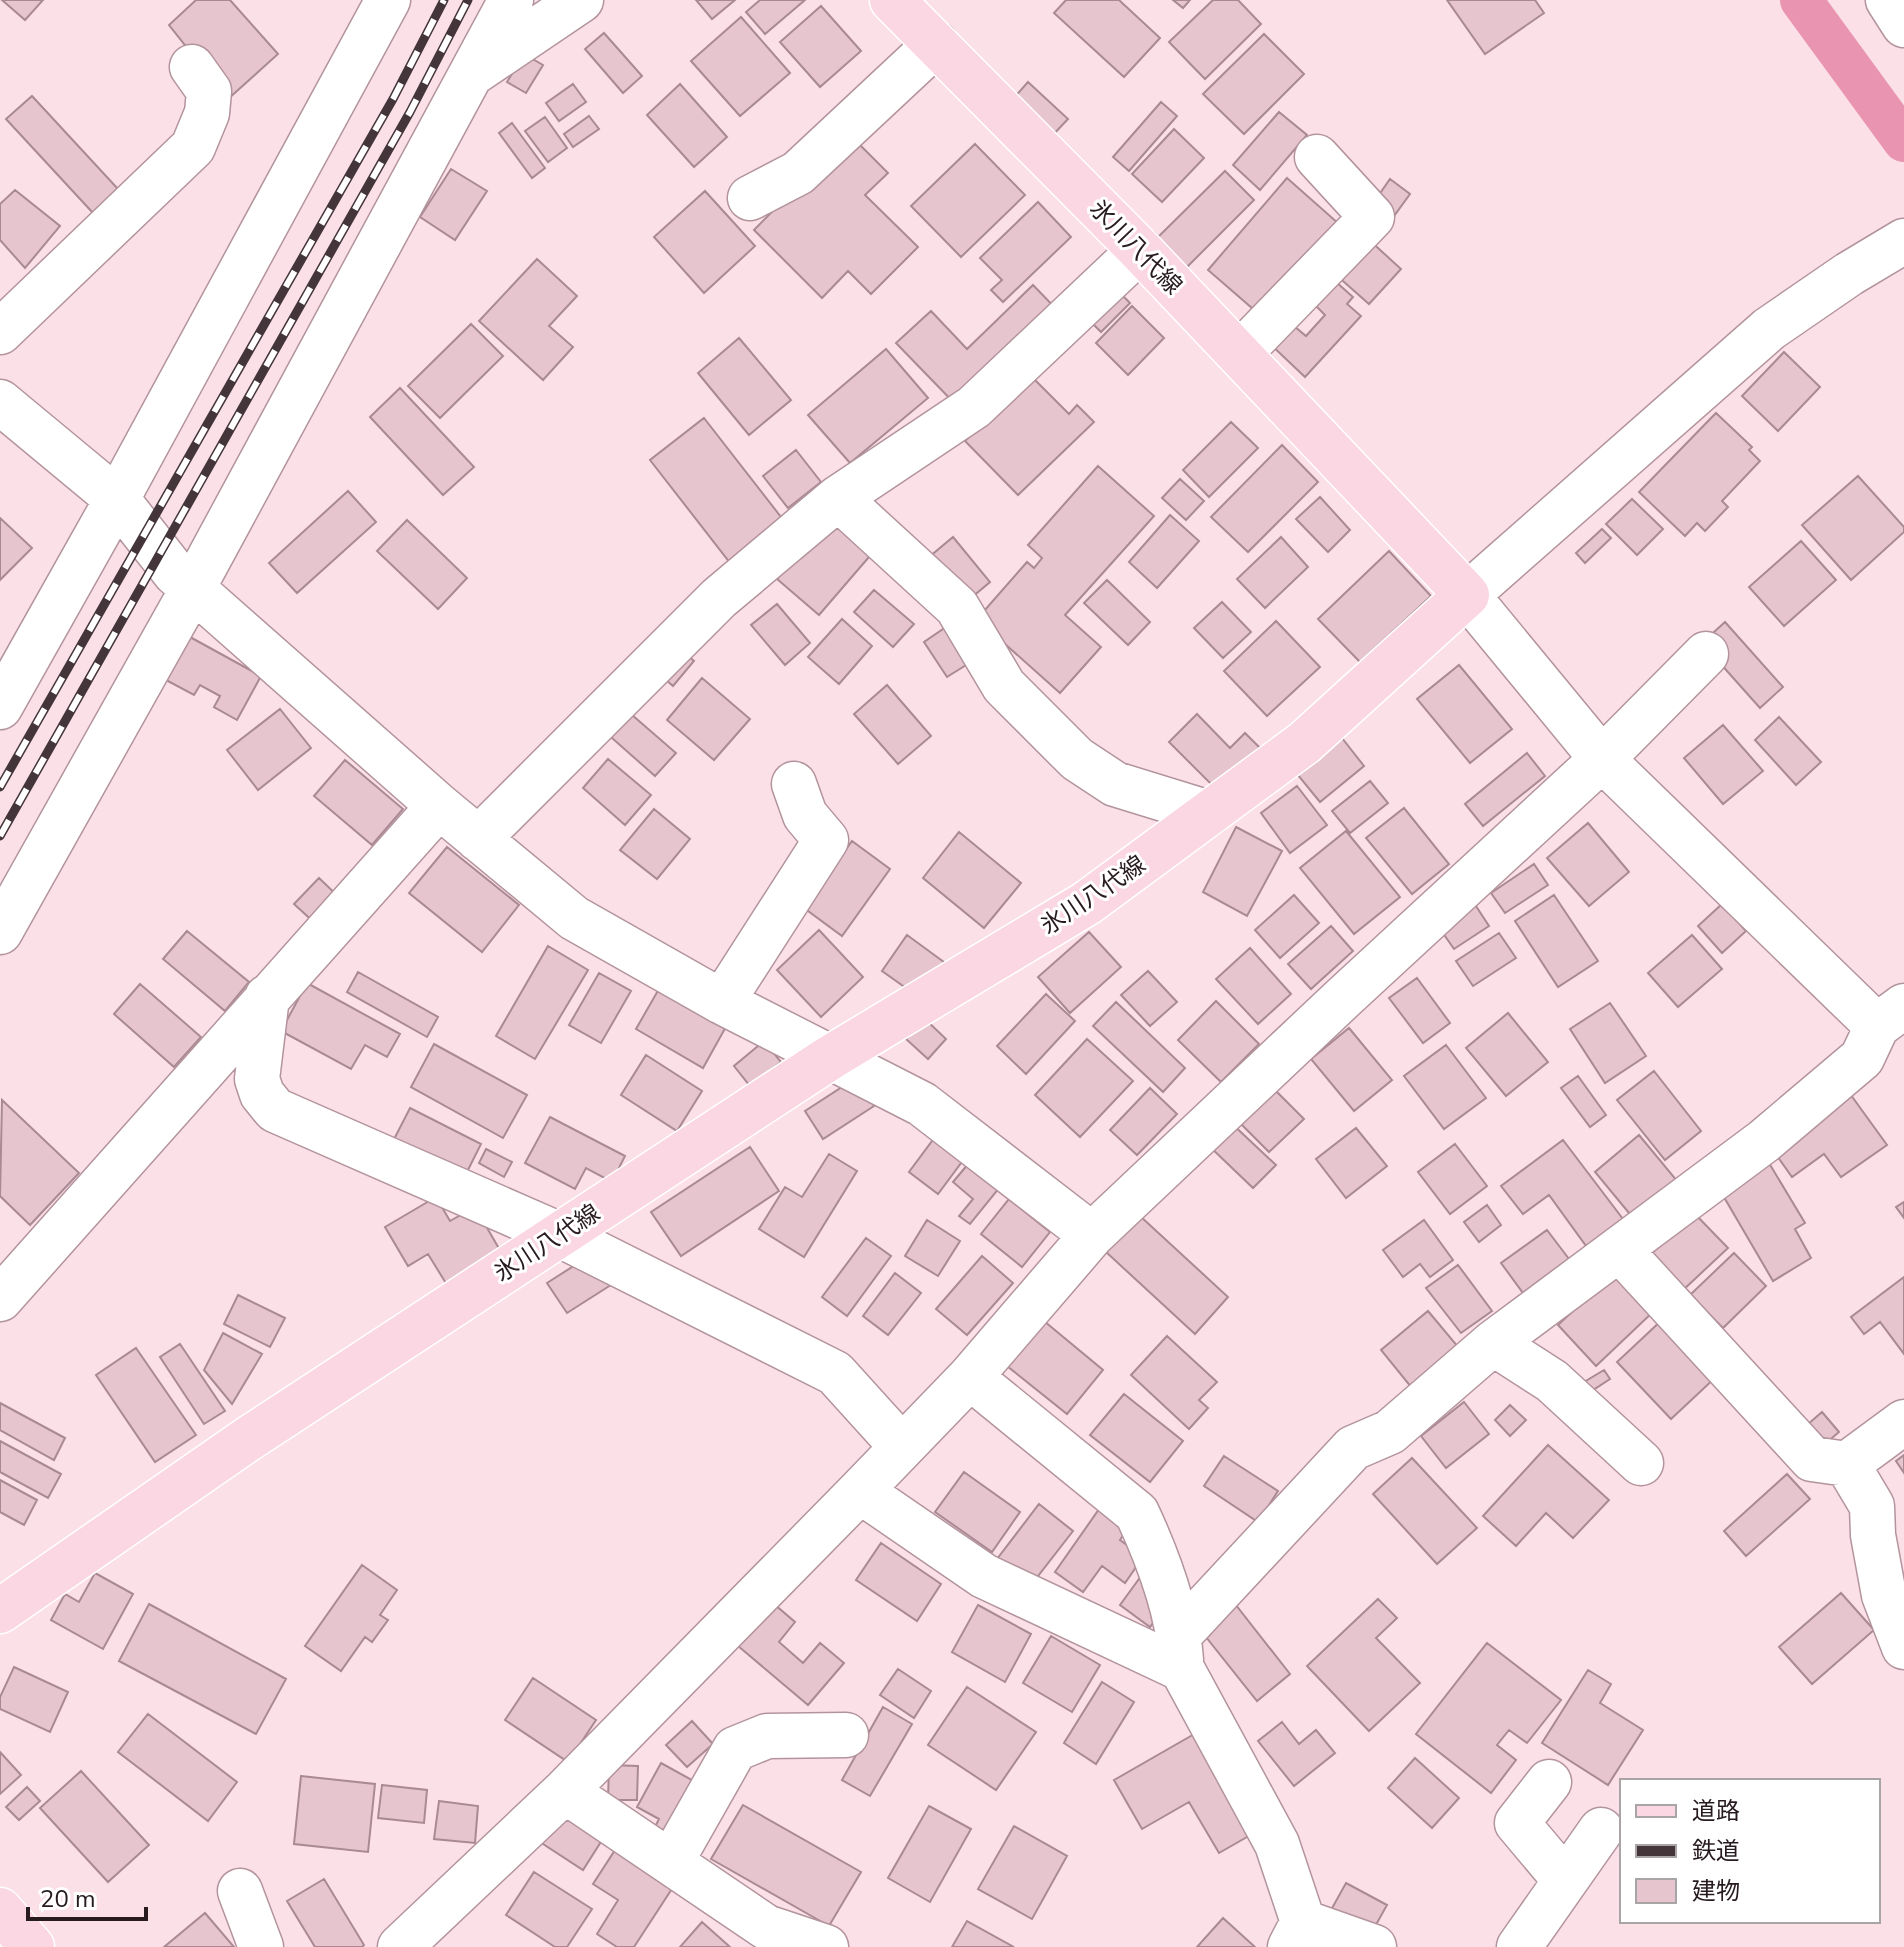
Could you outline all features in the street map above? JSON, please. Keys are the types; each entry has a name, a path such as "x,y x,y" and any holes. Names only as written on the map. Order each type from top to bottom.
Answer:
{"main road":[{"name":"氷川八代線","path":"0,1611 248,1439 831,1057 1087,903 1304,743 1467,595 1140,250 892,0"},
{"path":"0,1910 32,1947"}],"street":[{"path":"0,707 117,499 388,0"},
{"path":"0,932 193,588 511,0"},
{"path":"471,74 581,0"},
{"path":"1888,0 1904,25"},
{"path":"750,198 798,173 936,44"},
{"path":"0,332 193,147 207,113 209,91 192,67"},
{"path":"1239,354 1372,217 1317,157"},
{"path":"1180,1652 1353,1448 1390,1432 1493,1343 1764,1141 1862,1058 1890,1016 1602,759 1467,595 1769,329 1904,241"},
{"path":"478,839 719,598 838,498 974,407 1140,250"},
{"path":"0,402 117,499 175,573 439,806 574,918 722,1002 922,1104 1092,1235"},
{"path":"838,498 957,607 1004,686 1077,759 1115,784 1209,813"},
{"path":"400,1947 565,1791 860,1491 970,1377 1092,1235 1602,759 1706,654"},
{"path":"722,1002 826,840 805,815 794,784"},
{"path":"0,1299 439,806"},
{"path":"267,997 257,1079 262,1094 275,1110 560,1235 835,1373 902,1447"},
{"path":"1619,1249 1812,1459 1847,1464 1904,1422"},
{"path":"1493,1343 1552,1381 1641,1463"},
{"path":"970,1377 1137,1513 1150,1540 1180,1652 1277,1844 1297,1934 1374,1947"},
{"path":"1847,1464 1872,1506 1873,1535 1894,1588 1904,1647"},
{"path":"860,1491 984,1576 1180,1652"},
{"path":"671,1862 735,1749 767,1736 846,1735"},
{"path":"1549,1782 1517,1823 1564,1879"},
{"path":"565,1791 766,1927 826,1947"},
{"path":"1519,1947 1601,1830"},
{"path":"240,1891 261,1947"}],"building":[{"path":"2,0 43,0 25,20"},
{"path":"196,0 230,0 278,54 228,99 169,25"},
{"path":"696,0 735,0 712,19"},
{"path":"760,0 805,0 765,34 746,12"},
{"path":"1066,0 1119,0 1160,38 1124,77 1054,13"},
{"path":"1173,0 1190,0 1183,8"},
{"path":"1213,0 1238,0 1261,24 1205,79 1169,42"},
{"path":"1447,0 1535,0 1544,13 1485,54"},
{"path":"821,6 861,51 820,87 780,42"},
{"path":"741,17 790,73 740,116 691,61"},
{"path":"604,33 642,76 623,93 585,49"},
{"path":"1264,34 1304,74 1244,134 1203,94"},
{"path":"524,54 543,65 526,93 507,82"},
{"path":"1028,82 1068,119 1050,138 1011,101"},
{"path":"573,84 586,102 559,121 546,103"},
{"path":"680,84 727,137 694,167 647,115"},
{"path":"32,96 118,189 93,213 6,119"},
{"path":"1161,102 1177,116 1129,171 1113,157"},
{"path":"1279,112 1307,135 1260,190 1233,165"},
{"path":"589,116 599,129 573,147 564,134"},
{"path":"545,117 567,148 548,162 525,131"},
{"path":"512,123 545,168 532,178 499,133"},
{"path":"1174,129 1204,158 1162,202 1132,174"},
{"path":"849,134 888,173 865,195 918,247 871,294 848,271 822,298 754,230"},
{"path":"975,144 1025,195 961,257 911,206"},
{"path":"451,169 487,191 455,240 420,217"},
{"path":"1225,171 1254,200 1185,269 1156,239"},
{"path":"1287,178 1339,224 1260,315 1208,270"},
{"path":"1390,179 1410,194 1394,216 1374,202"},
{"path":"15,190 60,226 25,268 0,240 0,204"},
{"path":"705,191 755,246 704,293 654,237"},
{"path":"1038,202 1071,237 1003,302 991,290 1002,280 980,258"},
{"path":"1367,238 1401,269 1369,304 1335,274"},
{"path":"537,259 577,296 549,326 573,347 543,380 479,321"},
{"path":"1108,281 1130,303 1101,332 1079,310"},
{"path":"1336,282 1353,297 1347,304 1361,316 1305,377 1268,342 1288,321 1306,336 1325,315 1315,305"},
{"path":"1033,285 1061,314 961,410 896,343 931,311 967,349"},
{"path":"1132,306 1164,338 1128,375 1096,343"},
{"path":"471,324 503,356 440,418 408,386"},
{"path":"739,338 791,400 749,435 698,373"},
{"path":"886,349 928,398 850,463 808,415"},
{"path":"1784,352 1820,387 1778,431 1742,396"},
{"path":"1031,376 1069,414 1077,405 1094,422 1018,495 965,441"},
{"path":"400,388 474,467 443,495 370,417"},
{"path":"1716,413 1752,447 1749,450 1760,461 1722,501 1728,507 1705,531 1697,523 1685,536 1639,492"},
{"path":"704,418 788,526 734,568 650,460"},
{"path":"1231,422 1258,448 1209,497 1183,470"},
{"path":"1282,445 1318,482 1248,552 1211,517"},
{"path":"796,450 821,482 788,508 763,476"},
{"path":"1098,466 1154,516 1065,615 1101,647 1060,693 977,619 1027,562 1034,568 1042,558 1028,545"},
{"path":"1858,476 1904,527 1904,532 1851,580 1802,525"},
{"path":"1180,479 1204,501 1186,520 1162,498"},
{"path":"348,491 376,522 297,593 269,563"},
{"path":"1320,497 1350,530 1328,552 1296,519"},
{"path":"1632,499 1663,529 1637,555 1606,524"},
{"path":"833,514 875,550 819,615 777,579"},
{"path":"1170,515 1199,541 1157,588 1129,562"},
{"path":"0,518 32,548 0,580"},
{"path":"407,520 467,578 438,609 377,551"},
{"path":"1602,529 1611,538 1585,563 1576,553"},
{"path":"953,537 990,582 965,603 928,558"},
{"path":"1281,537 1308,567 1265,608 1237,579"},
{"path":"1801,541 1836,580 1784,626 1749,587"},
{"path":"1389,551 1431,596 1360,662 1318,619"},
{"path":"1107,580 1150,622 1128,645 1084,603"},
{"path":"874,590 914,624 893,647 854,612"},
{"path":"1222,602 1251,632 1223,658 1194,628"},
{"path":"777,604 810,643 785,665 751,625"},
{"path":"842,619 872,646 839,684 808,657"},
{"path":"1276,621 1320,667 1267,716 1224,671"},
{"path":"1725,622 1783,687 1760,708 1702,643"},
{"path":"949,625 971,662 947,677 924,642"},
{"path":"190,637 261,676 237,720 214,707 220,696 200,685 194,695 166,680"},
{"path":"678,648 694,661 673,686 657,672"},
{"path":"1459,665 1512,729 1470,763 1417,699"},
{"path":"702,678 750,719 714,760 667,720"},
{"path":"887,685 931,736 898,764 854,714"},
{"path":"624,708 676,753 655,776 604,731"},
{"path":"280,709 311,748 258,790 227,750"},
{"path":"1197,714 1230,748 1245,733 1261,749 1215,788 1169,742"},
{"path":"1779,717 1821,762 1796,785 1755,740"},
{"path":"1723,725 1763,771 1723,804 1684,758"},
{"path":"1342,738 1364,766 1320,802 1297,774"},
{"path":"1527,753 1545,776 1483,826 1465,804"},
{"path":"608,759 651,795 625,825 583,788"},
{"path":"345,760 403,809 372,845 314,796"},
{"path":"1370,781 1388,803 1350,833 1332,811"},
{"path":"1297,786 1327,825 1290,853 1261,813"},
{"path":"1404,808 1449,864 1412,894 1366,838"},
{"path":"654,809 690,839 657,879 620,850"},
{"path":"1588,823 1629,872 1589,906 1547,858"},
{"path":"1236,827 1282,851 1247,916 1203,892"},
{"path":"1346,831 1400,897 1354,934 1300,868"},
{"path":"959,832 1021,883 984,928 923,878"},
{"path":"852,841 890,869 842,936 804,908"},
{"path":"447,847 519,905 482,952 409,893"},
{"path":"1534,864 1548,885 1505,913 1491,893"},
{"path":"319,878 342,900 318,926 294,904"},
{"path":"1294,895 1319,923 1280,958 1255,930"},
{"path":"1554,895 1598,961 1558,987 1515,921"},
{"path":"1474,903 1489,926 1454,949 1438,926"},
{"path":"1722,904 1746,931 1722,953 1698,926"},
{"path":"1331,926 1353,951 1311,989 1288,964"},
{"path":"819,930 863,977 821,1017 777,970"},
{"path":"187,931 249,982 225,1011 163,959"},
{"path":"1089,932 1121,967 1070,1013 1038,977"},
{"path":"1499,933 1516,958 1473,986 1456,961"},
{"path":"907,935 948,965 913,993 882,971"},
{"path":"1692,935 1722,969 1678,1007 1648,973"},
{"path":"548,946 588,970 535,1059 496,1036"},
{"path":"1250,948 1291,994 1258,1024 1216,979"},
{"path":"1148,971 1177,1002 1150,1026 1121,995"},
{"path":"358,972 438,1017 427,1037 347,992"},
{"path":"599,973 631,991 601,1043 569,1025"},
{"path":"1417,978 1450,1023 1423,1043 1389,998"},
{"path":"307,983 400,1034 387,1057 365,1045 351,1069 281,1031"},
{"path":"140,984 201,1037 174,1067 114,1014"},
{"path":"660,987 727,1025 703,1068 636,1029"},
{"path":"1046,994 1075,1021 1026,1074 997,1046"},
{"path":"1216,1001 1259,1044 1221,1082 1178,1040"},
{"path":"1116,1002 1185,1068 1163,1092 1093,1026"},
{"path":"1610,1003 1646,1056 1605,1083 1570,1029"},
{"path":"1508,1013 1548,1062 1506,1096 1466,1048"},
{"path":"925,1019 946,1039 928,1059 906,1039"},
{"path":"1349,1028 1392,1080 1354,1111 1311,1059"},
{"path":"1087,1039 1133,1081 1080,1137 1035,1095"},
{"path":"764,1041 781,1062 750,1086 734,1066"},
{"path":"434,1044 527,1095 503,1138 411,1087"},
{"path":"1446,1045 1486,1098 1444,1129 1404,1076"},
{"path":"646,1055 702,1091 677,1131 621,1095"},
{"path":"1654,1071 1701,1131 1665,1160 1617,1100"},
{"path":"1578,1076 1606,1115 1590,1127 1561,1088"},
{"path":"856,1078 874,1106 823,1139 805,1111"},
{"path":"1272,1087 1304,1119 1269,1152 1237,1120"},
{"path":"1150,1088 1177,1114 1137,1155 1110,1130"},
{"path":"1848,1091 1887,1145 1841,1177 1824,1154 1792,1177 1770,1146"},
{"path":"2,1100 79,1173 30,1225 0,1196"},
{"path":"410,1108 481,1144 461,1184 390,1147"},
{"path":"550,1117 625,1156 612,1182 586,1168 575,1189 525,1163"},
{"path":"1229,1121 1276,1165 1253,1188 1207,1144"},
{"path":"1356,1128 1387,1166 1346,1198 1316,1159"},
{"path":"1639,1135 1678,1182 1634,1219 1595,1172"},
{"path":"935,1137 964,1159 938,1194 909,1172"},
{"path":"1563,1140 1626,1223 1589,1250 1549,1195 1523,1214 1501,1186"},
{"path":"1455,1144 1487,1186 1450,1214 1418,1172"},
{"path":"750,1147 779,1191 681,1256 651,1212"},
{"path":"486,1149 512,1162 504,1177 479,1163"},
{"path":"829,1154 857,1171 804,1257 759,1229 785,1187 802,1197"},
{"path":"969,1163 1000,1187 970,1224 959,1216 973,1199 953,1182"},
{"path":"1769,1163 1805,1223 1795,1229 1811,1258 1773,1281 1721,1192"},
{"path":"436,1197 450,1221 475,1207 501,1252 447,1285 428,1254 408,1266 385,1227"},
{"path":"1009,1199 1050,1232 1022,1267 981,1234"},
{"path":"1904,1202 1904,1218 1896,1207"},
{"path":"1487,1205 1501,1225 1479,1242 1464,1222"},
{"path":"1694,1213 1728,1248 1682,1291 1648,1257"},
{"path":"1140,1216 1228,1297 1195,1334 1106,1252"},
{"path":"927,1220 960,1241 938,1276 905,1256"},
{"path":"1424,1220 1453,1260 1430,1277 1420,1264 1403,1277 1383,1250"},
{"path":"1547,1230 1569,1259 1523,1293 1501,1263"},
{"path":"866,1238 891,1256 847,1316 822,1297"},
{"path":"594,1253 614,1283 567,1313 547,1283"},
{"path":"1734,1253 1766,1286 1723,1328 1690,1295"},
{"path":"982,1256 1013,1283 967,1335 936,1309"},
{"path":"1458,1265 1492,1311 1461,1333 1426,1288"},
{"path":"1616,1270 1654,1311 1596,1366 1558,1325"},
{"path":"895,1273 921,1293 888,1335 863,1316"},
{"path":"1904,1277 1904,1354 1880,1322 1864,1334 1851,1317"},
{"path":"238,1295 285,1318 270,1347 224,1324"},
{"path":"1428,1311 1464,1354 1416,1393 1381,1350"},
{"path":"1663,1319 1717,1376 1671,1419 1617,1362"},
{"path":"1044,1321 1103,1370 1067,1414 1007,1366"},
{"path":"223,1333 262,1354 232,1404 204,1370"},
{"path":"1167,1336 1217,1382 1199,1400 1208,1408 1189,1429 1131,1375"},
{"path":"180,1344 225,1411 204,1424 160,1357"},
{"path":"136,1348 196,1435 155,1462 96,1375"},
{"path":"1604,1370 1610,1379 1590,1392 1584,1382"},
{"path":"1124,1394 1183,1441 1150,1482 1090,1435"},
{"path":"1464,1402 1489,1434 1446,1468 1421,1436"},
{"path":"0,1403 65,1438 54,1460 0,1430"},
{"path":"1510,1405 1526,1420 1510,1436 1495,1420"},
{"path":"1822,1412 1839,1432 1825,1444 1807,1425"},
{"path":"0,1441 61,1474 48,1498 0,1472"},
{"path":"1548,1445 1609,1500 1573,1538 1546,1513 1516,1546 1483,1516"},
{"path":"1904,1455 1904,1473 1896,1461"},
{"path":"1224,1456 1278,1491 1258,1522 1204,1486"},
{"path":"1412,1458 1477,1528 1437,1564 1373,1494"},
{"path":"964,1472 1020,1512 992,1552 935,1512"},
{"path":"1787,1474 1810,1499 1746,1556 1724,1531"},
{"path":"0,1480 37,1500 24,1525 0,1512"},
{"path":"1104,1502 1132,1522 1120,1540 1143,1557 1125,1583 1102,1566 1083,1592 1055,1572"},
{"path":"1039,1504 1073,1531 1031,1585 997,1559"},
{"path":"881,1543 941,1584 917,1621 856,1580"},
{"path":"362,1565 397,1590 380,1615 388,1620 372,1642 365,1637 341,1671 305,1646"},
{"path":"1144,1572 1165,1607 1150,1627 1120,1605"},
{"path":"95,1573 133,1594 103,1649 51,1620 65,1594 79,1602"},
{"path":"1841,1593 1874,1630 1812,1684 1779,1647"},
{"path":"1378,1599 1397,1618 1376,1638 1420,1683 1369,1731 1307,1666"},
{"path":"1232,1600 1290,1674 1257,1701 1198,1627"},
{"path":"149,1604 286,1679 256,1734 119,1661"},
{"path":"774,1604 795,1622 779,1642 803,1663 820,1643 844,1663 808,1705 738,1646"},
{"path":"978,1605 1031,1634 1005,1682 952,1652"},
{"path":"1051,1636 1100,1665 1072,1712 1023,1683"},
{"path":"1487,1643 1561,1700 1527,1743 1509,1730 1497,1745 1516,1760 1491,1793 1416,1734"},
{"path":"14,1667 68,1692 50,1732 0,1709 0,1697"},
{"path":"898,1669 931,1691 914,1718 880,1695"},
{"path":"1588,1670 1611,1684 1600,1703 1643,1730 1608,1785 1542,1743"},
{"path":"533,1678 596,1720 568,1762 505,1720"},
{"path":"1102,1682 1134,1702 1096,1764 1064,1743"},
{"path":"967,1687 1036,1732 996,1790 928,1745"},
{"path":"883,1707 912,1724 870,1796 842,1780"},
{"path":"148,1714 237,1782 208,1821 118,1752"},
{"path":"692,1721 713,1744 687,1767 666,1745"},
{"path":"1282,1722 1299,1744 1316,1730 1335,1753 1294,1786 1258,1741"},
{"path":"1196,1733 1254,1833 1219,1853 1189,1802 1142,1829 1114,1780"},
{"path":"0,1752 21,1775 0,1794"},
{"path":"1415,1758 1459,1798 1432,1828 1388,1788"},
{"path":"661,1763 699,1784 669,1839 653,1831 659,1819 637,1807"},
{"path":"609,1765 638,1766 637,1800 608,1800"},
{"path":"81,1771 149,1845 108,1882 40,1808"},
{"path":"301,1776 375,1784 368,1852 294,1844"},
{"path":"382,1785 427,1790 424,1823 378,1818"},
{"path":"27,1787 40,1801 19,1820 6,1807"},
{"path":"439,1801 478,1806 475,1843 434,1839"},
{"path":"743,1805 861,1872 829,1926 711,1859"},
{"path":"929,1806 971,1829 930,1902 888,1878"},
{"path":"561,1809 604,1837 583,1870 540,1842"},
{"path":"1014,1826 1067,1856 1032,1919 978,1889"},
{"path":"619,1844 677,1881 634,1947 617,1947 597,1934 618,1900 593,1884"},
{"path":"534,1872 592,1909 567,1947 555,1947 506,1915"},
{"path":"324,1879 364,1945 362,1947 315,1947 287,1901"},
{"path":"1346,1883 1387,1905 1372,1932 1331,1910"},
{"path":"205,1913 234,1947 164,1947"},
{"path":"1223,1918 1255,1947 1197,1947"},
{"path":"967,1921 1014,1947 952,1947"},
{"path":"702,1922 730,1947 680,1947"}],"waterway":[{"path":"1801,0 1904,141"}],"railway":[{"path":"0,787 393,99 444,0"},
{"path":"0,836 410,112 468,0"}]}
